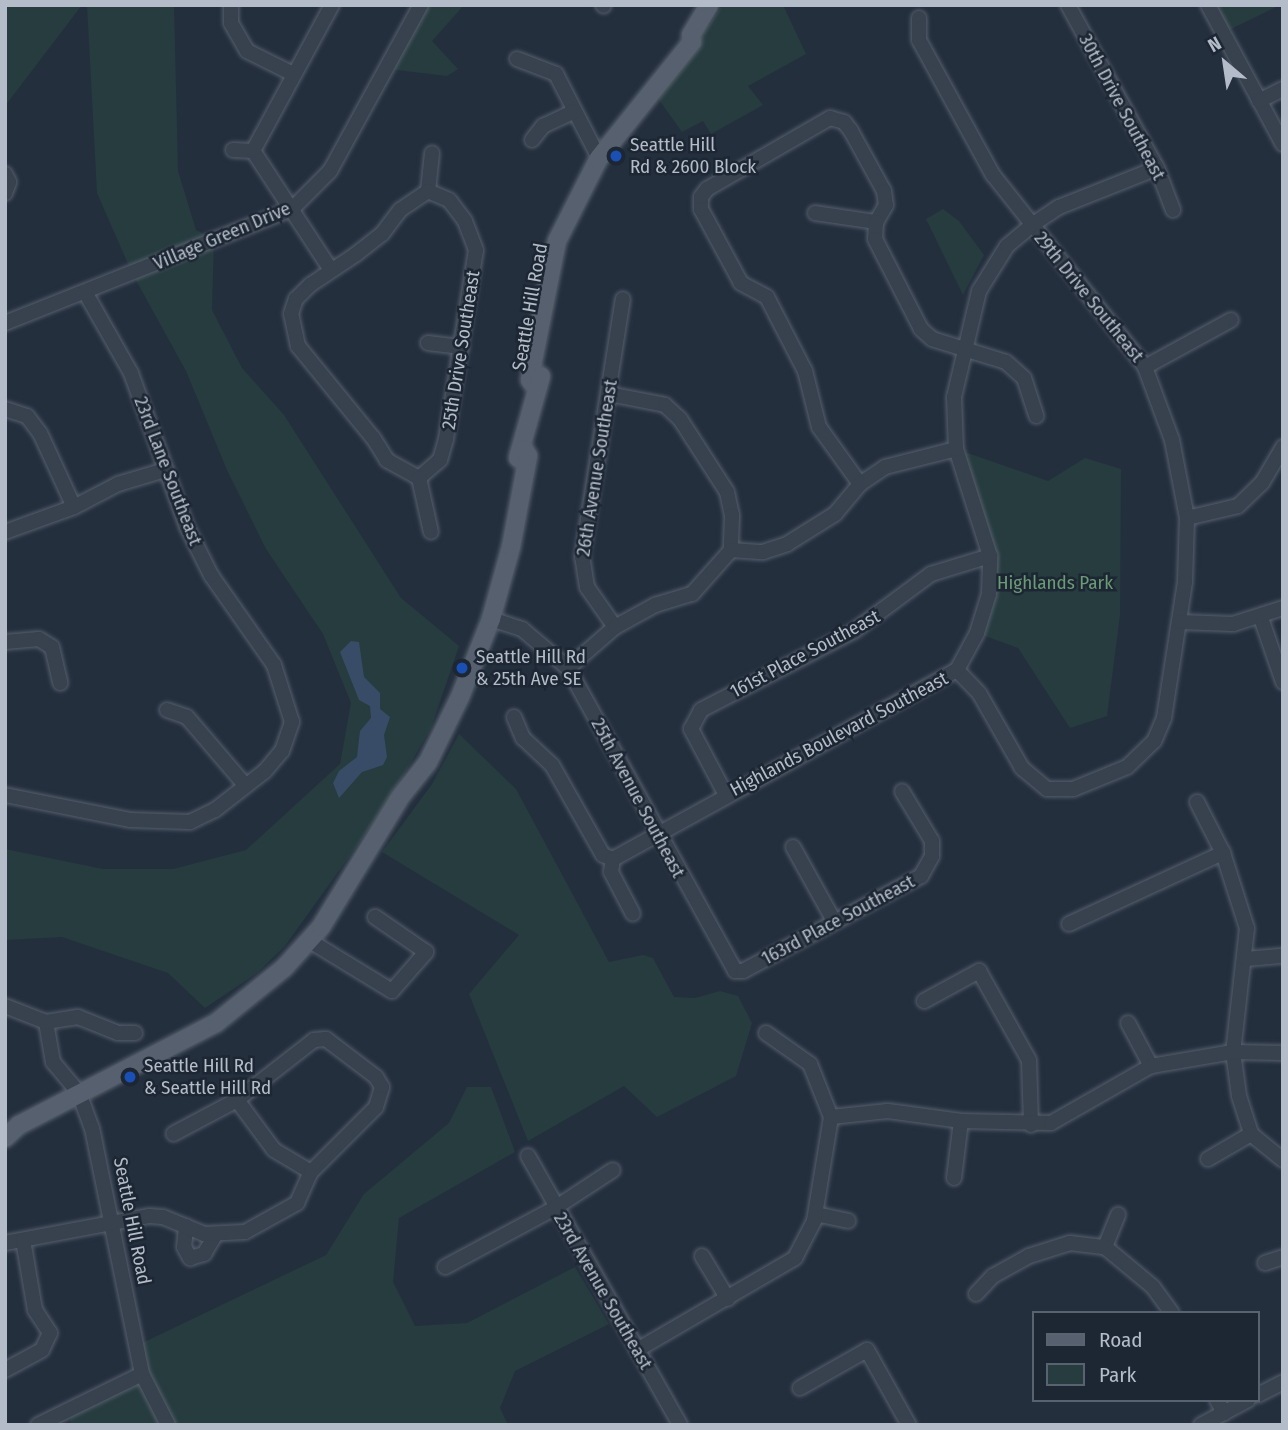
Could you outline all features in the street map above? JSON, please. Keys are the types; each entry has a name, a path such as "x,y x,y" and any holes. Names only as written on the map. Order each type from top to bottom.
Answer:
{"main road":[{"name":"Seattle Hill Road","path":"79,1093 143,1059 149,1050 212,1015 222,1014 262,987 310,941 351,882 361,859 412,786 460,697 491,619 507,553 503,546 518,455 524,449 534,386 540,380 565,244 563,234 599,158 650,90 650,83 683,38 691,35 709,5"},
{"path":"5,1138 12,1126 79,1093"}],"street":[{"path":"231,5 231,23 247,51 293,74"},
{"path":"253,151 332,5"},
{"name":"Village Green Drive","path":"5,323 292,209 330,171 421,5"},
{"name":"30th Drive Southeast","path":"1068,5 1157,168 1173,211"},
{"path":"1208,5 1283,145"},
{"name":"29th Drive Southeast","path":"919,18 919,40 993,175 1145,367 1172,440 1187,518 1180,622 1164,718 1143,755 1097,781 1047,789 1021,768 979,693 957,670"},
{"path":"517,59 555,74 599,158"},
{"path":"1259,101 1283,89"},
{"path":"532,140 542,126 575,111"},
{"path":"860,484 818,428 797,349 767,297 741,282 701,209 701,197 708,189 830,118 844,122 851,131 884,191 886,205 876,222 875,239 921,330 932,339 1006,362 1024,378 1036,416"},
{"path":"233,150 253,151"},
{"path":"253,151 331,270"},
{"path":"431,532 419,478 387,460 298,346 291,314 296,299 382,234 400,210 428,191 432,153"},
{"name":"Highlands Boulevard Southeast","path":"610,859 957,670 982,616 990,556 956,449 954,397 964,348 989,270 1007,246 1032,225 1070,202 1157,168"},
{"path":"5,174 9,182 5,193"},
{"name":"25th Drive Southeast","path":"419,478 440,460 475,266 473,237 449,200 428,191"},
{"path":"815,214 876,222"},
{"name":"23rd Lane Southeast","path":"85,292 131,373 165,470 211,575 274,665 292,722 282,751 265,771 244,785"},
{"name":"26th Avenue Southeast","path":"615,627 587,587 582,572 623,299"},
{"path":"1145,367 1231,320"},
{"path":"428,343 462,347"},
{"path":"568,668 615,627 655,606 692,594 731,550 732,515 727,492 680,419 665,405 609,394"},
{"path":"5,408 27,416 40,433 74,507"},
{"path":"1187,518 1238,506 1262,483 1283,447"},
{"path":"731,550 763,552 787,544 835,514 860,484 885,467 956,449"},
{"path":"5,532 74,507 118,484 165,470"},
{"name":"161st Place Southeast","path":"726,795 691,729 694,718 701,710 863,626 931,574 990,556"},
{"path":"1180,622 1233,624 1261,618 1283,608"},
{"path":"1261,618 1283,682"},
{"name":"25th Avenue Southeast","path":"491,619 522,629 568,668 657,834 735,971"},
{"path":"5,642 39,639 52,647 60,684"},
{"path":"5,794 130,820 190,822 215,810 244,785 187,717 167,710"},
{"path":"514,717 523,738 552,765 610,859 611,872 634,914"},
{"name":"163rd Place Southeast","path":"735,971 743,971 921,877 932,856 926,827 902,791"},
{"path":"1196,802 1223,853 1241,900 1246,959 1233,1052 1251,1134 1283,1160"},
{"path":"793,848 834,921"},
{"path":"1069,924 1223,853"},
{"path":"310,941 392,991 426,952 375,917"},
{"path":"1246,959 1283,956"},
{"path":"924,1001 979,971 1029,1060 1031,1125"},
{"path":"5,1006 46,1022 78,1017 118,1033 135,1033"},
{"path":"46,1022 53,1062 79,1093"},
{"path":"1128,1023 1151,1066"},
{"path":"637,1350 795,1258 816,1214 831,1117 810,1064 766,1033"},
{"path":"5,1242 109,1220 163,1217 215,1236 245,1232 297,1203 311,1172 382,1097 376,1077 326,1039 305,1046 237,1100 173,1134"},
{"path":"831,1117 888,1111 961,1121 1031,1125 1061,1119 1151,1066 1233,1052 1283,1053"},
{"name":"Seattle Hill Road","path":"79,1093 92,1128 142,1374 169,1425"},
{"path":"237,1100 274,1150 311,1172"},
{"path":"954,1178 961,1121"},
{"path":"1208,1159 1251,1134"},
{"name":"23rd Avenue Southeast","path":"528,1156 680,1425"},
{"path":"445,1267 555,1208 613,1170"},
{"path":"1105,1247 1118,1213"},
{"path":"816,1214 848,1221"},
{"path":"186,1226 184,1247 190,1258 204,1254 215,1236"},
{"path":"5,1370 48,1343 50,1333 36,1310 23,1240"},
{"path":"976,1294 993,1276 1048,1246 1070,1243 1105,1247 1153,1287 1169,1311"},
{"path":"702,1256 728,1299"},
{"path":"1265,1262 1283,1257"},
{"path":"800,1388 867,1350 909,1425"},
{"path":"38,1425 142,1374"},
{"path":"1260,1394 1283,1382"},
{"path":"1201,1425 1220,1406 1239,1402"}],"green space":[{"path":"5,5 82,5 5,106"},
{"path":"87,5 174,5 178,171 196,230 214,239 212,310 242,368 284,415 401,598 459,646 431,728 387,804 285,946 257,973 205,1008 168,973 62,937 5,940 5,849 103,869 173,869 246,850 340,764 351,703 323,634 266,549 227,470 186,371 132,273 97,193"},
{"path":"421,5 464,5 432,41 458,69 447,76 388,69"},
{"path":"723,5 783,5 806,54 748,86 763,105 711,134 703,121 682,132 657,97"},
{"path":"1214,5 1280,5 1227,31"},
{"path":"943,209 959,221 984,255 963,295 926,219"},
{"name":"Highlands Park","path":"956,449 1048,481 1085,458 1121,469 1120,615 1107,716 1070,728 1018,648 977,633 990,556"},
{"path":"459,734 516,789 609,962 643,955 653,958 674,997 695,998 720,991 738,996 752,1023 736,1076 657,1117 624,1086 528,1141 469,994 519,935 382,852 432,784"},
{"path":"467,1087 491,1087 515,1152 399,1218 393,1282 415,1326 467,1323 575,1267 609,1324 515,1371 500,1408 508,1425 70,1425 72,1407 141,1374 136,1346 326,1255 364,1194 449,1123"}],"water":[{"path":"351,641 359,642 364,677 380,693 380,709 390,717 384,735 387,757 383,765 362,772 339,798 333,783 339,771 357,757 360,731 371,718 370,706 359,700 340,652"}],"place":[{"name":"Seattle Hill Rd & 2600 Block","path":"616,156"},
{"name":"Seattle Hill Rd & 25th Ave SE","path":"462,668"},
{"name":"Seattle Hill Rd & Seattle Hill Rd","path":"130,1077"}]}
